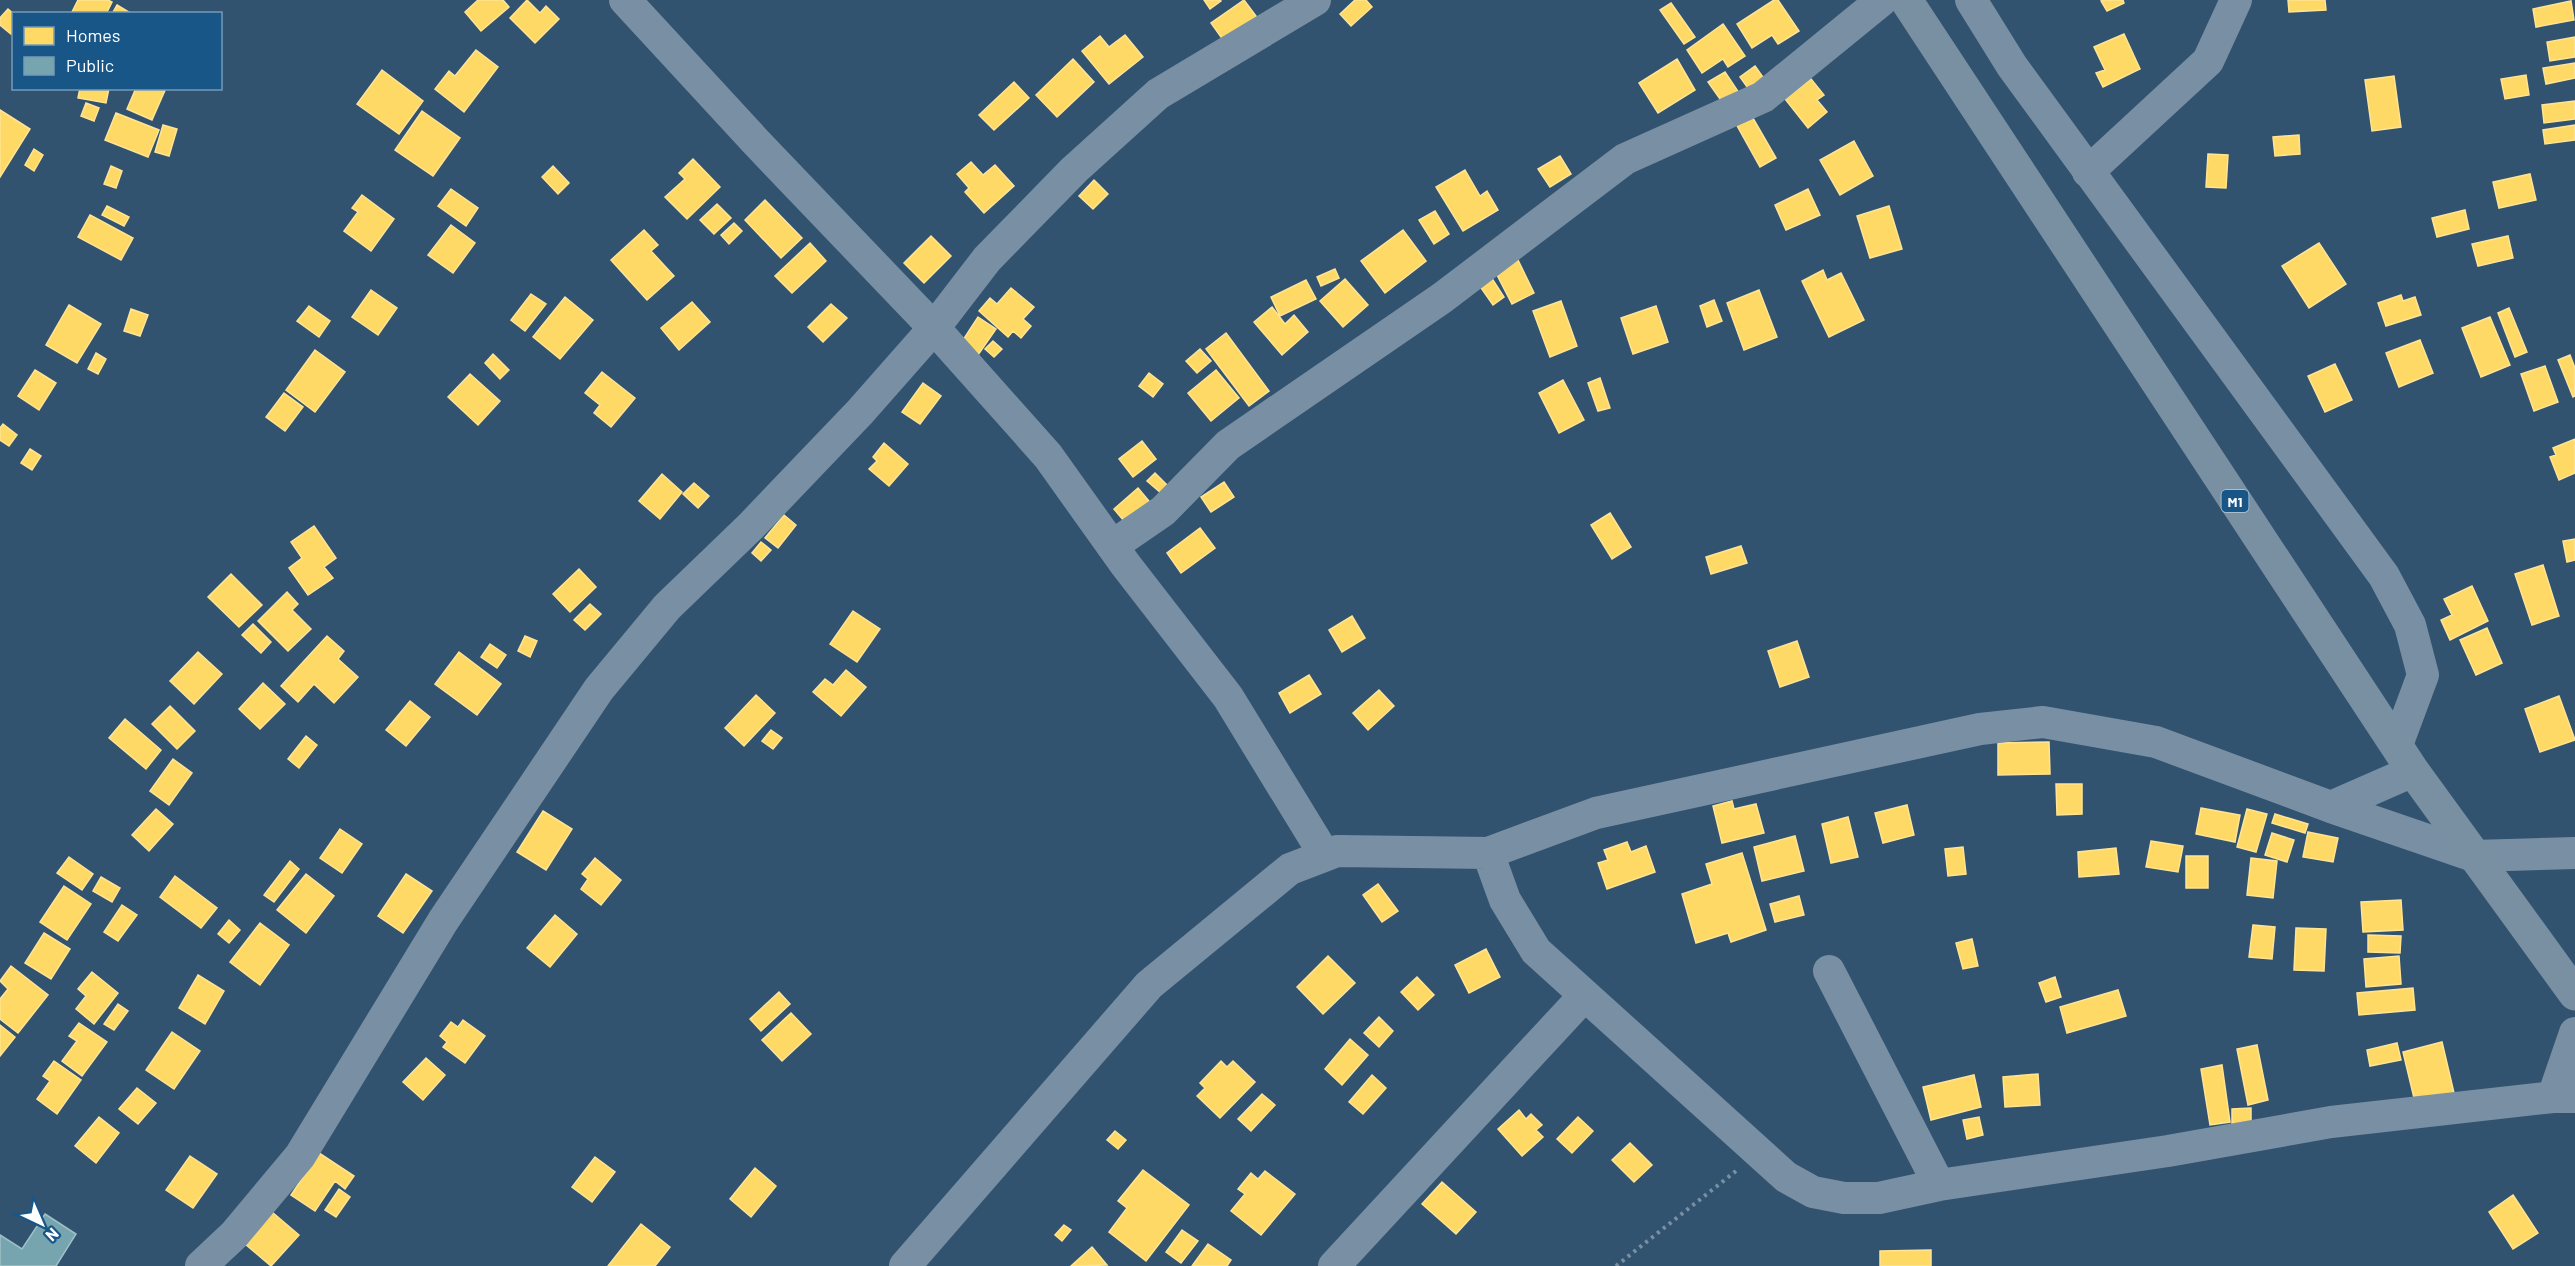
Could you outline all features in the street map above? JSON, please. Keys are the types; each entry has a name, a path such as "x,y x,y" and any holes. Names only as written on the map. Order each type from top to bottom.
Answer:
{"highway":[{"name":"M1","path":"1906,0 2405,758 2575,994"}],"street":[{"path":"625,0 756,142 934,328 1048,456 1228,697 1324,854"},
{"path":"201,1266 234,1235 300,1156 330,1111 443,921 599,689 667,607 861,412 934,328 987,259 1074,170 1158,94 1315,0"},
{"path":"1113,546 1163,511 1228,445 1442,298 1625,159 1763,97 1882,0"},
{"path":"1971,0 2012,66 2088,172 2384,576 2410,625 2423,675 2405,758 2331,807"},
{"path":"2088,172 2208,61 2233,11 2236,0"},
{"path":"909,1264 1149,985 1290,868 1324,854 1337,851 1488,853 1596,813 1980,729 2043,722 2156,742 2331,807 2474,856 2575,853"},
{"path":"1488,853 1519,927 1536,951 1786,1177 1813,1192 1845,1198 1879,1198 1939,1185 2168,1151 2331,1122 2564,1097 2575,1034"},
{"path":"1829,971 1939,1185"},
{"path":"1334,1266 1584,996"}],"path":[{"path":"1616,1266 1761,1152"}],"building: Homes":[{"path":"78,0 112,2 107,12 72,12"},
{"path":"478,0 503,0 509,7 481,31 465,12"},
{"path":"527,0 540,13 546,6 559,19 535,43 510,18"},
{"path":"1204,0 1220,0 1221,1 1210,9"},
{"path":"1244,0 1259,20 1226,44 1211,23"},
{"path":"1355,0 1366,0 1372,7 1351,26 1340,14"},
{"path":"1774,0 1778,0 1799,31 1778,44 1772,35 1752,48 1737,24"},
{"path":"2123,0 2124,3 2107,11 2101,1"},
{"path":"2288,0 2325,0 2326,10 2289,12"},
{"path":"2571,1 2574,20 2536,27 2533,9"},
{"path":"1671,3 1695,37 1684,44 1660,10"},
{"path":"117,5 129,12 113,12"},
{"path":"8,9 12,12 11,34 0,25 0,18"},
{"path":"1723,24 1745,56 1728,67 1723,59 1702,73 1687,50"},
{"path":"2124,34 2140,69 2103,87 2096,73 2105,70 2094,47"},
{"path":"1125,35 1143,57 1109,84 1082,51 1100,36 1109,47"},
{"path":"2575,37 2575,57 2550,61 2547,42"},
{"path":"476,50 498,67 464,112 435,89 449,71 455,76"},
{"path":"1073,59 1094,82 1057,117 1036,95"},
{"path":"1677,59 1695,90 1658,113 1639,83"},
{"path":"2575,63 2575,78 2546,84 2543,68"},
{"path":"1755,66 1765,80 1750,91 1740,77"},
{"path":"382,70 423,101 399,134 357,104"},
{"path":"1725,72 1741,96 1725,106 1708,82"},
{"path":"2526,75 2529,95 2505,99 2501,79"},
{"path":"2394,76 2401,127 2372,131 2365,80"},
{"path":"1811,79 1824,95 1817,100 1827,112 1808,128 1785,99"},
{"path":"1014,82 1029,98 994,130 979,115"},
{"path":"80,90 109,90 106,103 78,98"},
{"path":"135,90 165,90 152,120 127,109"},
{"path":"2575,101 2575,119 2544,123 2542,105"},
{"path":"86,103 99,108 94,121 81,116"},
{"path":"0,110 30,129 0,177"},
{"path":"422,111 460,138 433,176 395,150"},
{"path":"116,113 159,130 148,157 105,140"},
{"path":"1750,113 1776,158 1760,167 1735,122"},
{"path":"163,125 177,129 169,156 155,152"},
{"path":"2575,125 2575,140 2545,144 2543,130"},
{"path":"2299,135 2300,154 2275,156 2273,137"},
{"path":"1854,141 1873,176 1840,195 1820,160"},
{"path":"34,149 43,155 34,171 25,165"},
{"path":"2208,154 2228,155 2226,188 2206,187"},
{"path":"1560,156 1571,174 1550,187 1538,169"},
{"path":"693,159 720,187 687,219 665,197 685,179 679,173"},
{"path":"971,162 983,175 995,165 1014,186 984,213 965,192 969,188 957,174"},
{"path":"111,166 122,171 116,188 104,184"},
{"path":"553,166 569,183 558,194 542,177"},
{"path":"1465,170 1480,196 1487,191 1498,210 1463,231 1436,187"},
{"path":"2530,174 2536,200 2499,208 2493,182"},
{"path":"1094,180 1108,194 1093,209 1079,196"},
{"path":"451,189 478,208 466,226 438,206"},
{"path":"1808,189 1820,215 1786,230 1775,205"},
{"path":"362,195 394,219 371,251 344,231 358,212 352,208"},
{"path":"765,200 802,238 781,258 745,220"},
{"path":"717,204 731,218 714,234 700,220"},
{"path":"107,206 129,217 124,226 102,215"},
{"path":"1889,206 1902,249 1870,258 1857,216"},
{"path":"2465,210 2469,229 2437,237 2432,218"},
{"path":"1435,211 1449,234 1434,244 1419,220"},
{"path":"90,215 133,238 121,260 78,237"},
{"path":"734,223 742,231 729,244 721,235"},
{"path":"451,225 475,243 453,273 428,255"},
{"path":"644,230 658,245 651,251 674,276 647,300 611,260"},
{"path":"1403,230 1426,261 1385,293 1361,261"},
{"path":"931,236 951,256 924,283 904,263"},
{"path":"2508,236 2513,258 2478,266 2472,244"},
{"path":"810,243 826,261 792,293 775,276"},
{"path":"2319,243 2346,284 2309,308 2282,266"},
{"path":"1518,260 1534,293 1512,304 1495,271"},
{"path":"1335,269 1339,278 1321,286 1317,277"},
{"path":"1823,270 1827,280 1841,273 1864,320 1829,337 1802,281"},
{"path":"1491,277 1504,297 1493,305 1479,285"},
{"path":"1345,279 1368,305 1343,327 1320,301"},
{"path":"1306,280 1316,299 1280,316 1271,297"},
{"path":"1011,288 1034,307 1023,319 1031,326 1021,338 1013,331 1008,337 979,311 990,298 997,304"},
{"path":"371,290 397,308 378,335 352,317"},
{"path":"1759,290 1777,337 1744,350 1727,303"},
{"path":"531,294 546,304 525,331 511,320"},
{"path":"2401,295 2403,301 2415,297 2421,315 2386,326 2378,303"},
{"path":"565,297 593,320 560,359 533,337"},
{"path":"1714,300 1722,321 1707,327 1700,306"},
{"path":"1561,301 1577,346 1550,357 1533,311"},
{"path":"692,302 710,322 679,350 661,328"},
{"path":"831,304 847,318 823,342 808,327"},
{"path":"69,305 101,324 77,363 46,345"},
{"path":"309,306 330,321 319,337 297,321"},
{"path":"1656,306 1668,342 1633,354 1621,318"},
{"path":"1272,307 1285,324 1294,315 1308,332 1282,355 1254,322"},
{"path":"2509,308 2527,352 2515,357 2498,313"},
{"path":"131,309 148,315 140,336 124,331"},
{"path":"978,317 996,329 978,355 961,343"},
{"path":"2490,317 2510,365 2481,377 2462,328"},
{"path":"1226,333 1269,391 1249,406 1206,349"},
{"path":"2420,340 2433,373 2399,387 2386,353"},
{"path":"993,341 1002,349 994,357 985,349"},
{"path":"1200,349 1211,361 1197,373 1186,361"},
{"path":"315,350 345,372 315,412 286,390"},
{"path":"96,353 106,359 98,374 88,369"},
{"path":"493,354 509,370 500,379 485,363"},
{"path":"2570,355 2575,368 2575,396 2573,397 2558,360"},
{"path":"2335,364 2352,400 2325,412 2308,376"},
{"path":"2545,366 2558,402 2534,411 2521,374"},
{"path":"35,370 56,383 39,410 18,396"},
{"path":"1216,370 1239,398 1211,421 1188,393"},
{"path":"602,372 635,398 611,427 594,413 600,405 585,393"},
{"path":"1149,373 1163,384 1153,397 1139,386"},
{"path":"470,374 500,401 478,425 448,397"},
{"path":"1600,378 1610,408 1598,411 1588,383"},
{"path":"1563,380 1584,420 1559,433 1539,393"},
{"path":"923,383 941,396 920,424 902,412"},
{"path":"284,393 303,407 285,431 266,417"},
{"path":"3,424 17,435 9,446 0,440 0,428"},
{"path":"2575,439 2575,473 2559,480 2550,457 2556,455 2553,448"},
{"path":"1142,441 1156,459 1133,477 1119,459"},
{"path":"884,443 908,464 889,486 869,469 877,461 873,457"},
{"path":"30,449 41,456 32,470 21,463"},
{"path":"1155,473 1168,486 1161,493 1147,481"},
{"path":"662,474 682,492 660,519 639,501"},
{"path":"1224,482 1234,497 1211,512 1201,497"},
{"path":"694,483 709,496 698,508 683,494"},
{"path":"1138,488 1153,506 1129,527 1114,509"},
{"path":"1610,513 1631,547 1612,559 1591,525"},
{"path":"784,515 796,525 778,548 765,538"},
{"path":"314,526 336,558 324,567 333,578 308,595 289,568 302,558 291,542"},
{"path":"1200,528 1215,548 1181,573 1167,553"},
{"path":"2575,539 2575,560 2567,562 2563,541"},
{"path":"761,542 771,550 761,561 752,553"},
{"path":"1741,546 1747,563 1711,574 1706,557"},
{"path":"2543,565 2559,616 2532,625 2515,574"},
{"path":"579,569 596,587 570,612 553,594"},
{"path":"231,574 262,605 239,627 208,597"},
{"path":"2472,586 2488,621 2450,640 2441,620 2452,615 2444,599"},
{"path":"287,592 298,604 292,610 311,629 288,651 258,621"},
{"path":"590,604 601,614 585,630 574,620"},
{"path":"853,611 880,629 857,662 830,644"},
{"path":"1352,616 1365,638 1342,652 1329,630"},
{"path":"253,624 271,642 261,653 242,635"},
{"path":"2487,628 2502,663 2476,675 2460,640"},
{"path":"327,636 344,651 338,659 358,677 334,703 314,684 298,702 281,686"},
{"path":"525,636 537,641 530,657 518,651"},
{"path":"1797,641 1809,677 1780,687 1768,651"},
{"path":"490,644 506,655 497,668 481,657"},
{"path":"198,652 222,674 194,704 170,681"},
{"path":"459,652 501,684 477,715 435,684"},
{"path":"846,670 866,687 841,716 813,692 825,679 833,685"},
{"path":"1309,675 1321,694 1290,713 1279,693"},
{"path":"263,683 285,704 260,729 239,709"},
{"path":"1379,690 1394,706 1368,730 1353,713"},
{"path":"756,695 775,713 744,746 725,728"},
{"path":"2559,696 2575,740 2540,752 2525,709"},
{"path":"410,701 430,717 406,746 386,730"},
{"path":"170,706 195,731 177,749 152,724"},
{"path":"125,719 161,750 146,769 109,738"},
{"path":"771,730 782,738 773,749 762,741"},
{"path":"306,736 317,745 299,768 288,759"},
{"path":"2049,742 2050,774 1998,775 1998,743"},
{"path":"173,759 192,773 169,805 150,791"},
{"path":"2056,784 2082,784 2082,814 2057,815"},
{"path":"1732,801 1734,809 1756,804 1764,833 1722,843 1713,806"},
{"path":"1907,805 1914,835 1883,843 1875,813"},
{"path":"2201,808 2240,815 2235,842 2196,834"},
{"path":"156,809 173,824 149,851 132,835"},
{"path":"2247,809 2267,814 2256,852 2237,847"},
{"path":"543,811 572,829 546,870 517,852"},
{"path":"2275,814 2308,824 2305,833 2272,823"},
{"path":"1848,817 1858,857 1831,863 1822,824"},
{"path":"340,829 362,844 342,873 320,858"},
{"path":"2308,832 2338,838 2333,862 2303,857"},
{"path":"2272,833 2294,840 2287,862 2265,855"},
{"path":"1795,836 1804,871 1762,881 1754,847"},
{"path":"2151,841 2183,846 2178,872 2146,867"},
{"path":"1627,842 1631,852 1646,846 1655,872 1607,889 1598,863 1608,860 1604,850"},
{"path":"1963,847 1966,874 1948,876 1945,849"},
{"path":"2116,848 2119,874 2079,877 2078,852"},
{"path":"1742,853 1766,930 1731,942 1728,933 1696,943 1682,894 1712,884 1706,864"},
{"path":"2186,856 2208,856 2208,888 2186,888"},
{"path":"69,857 93,874 82,890 57,873"},
{"path":"595,858 621,880 601,905 581,889 588,879 582,874"},
{"path":"2251,858 2277,861 2273,898 2247,895"},
{"path":"290,861 299,869 274,902 264,895"},
{"path":"306,874 334,896 306,933 277,910"},
{"path":"406,874 432,891 403,933 378,916"},
{"path":"175,876 217,908 201,928 160,897"},
{"path":"101,877 120,888 112,902 93,891"},
{"path":"1378,884 1398,911 1382,922 1363,895"},
{"path":"64,886 91,904 67,940 40,922"},
{"path":"1799,896 1804,915 1775,922 1770,904"},
{"path":"2401,900 2403,930 2363,932 2361,902"},
{"path":"122,905 137,915 118,941 104,932"},
{"path":"555,915 577,934 550,967 527,948"},
{"path":"229,920 240,930 229,943 218,934"},
{"path":"260,923 289,945 260,985 230,962"},
{"path":"2253,925 2275,927 2272,959 2249,957"},
{"path":"2296,928 2326,929 2324,971 2294,970"},
{"path":"44,933 70,949 51,979 25,963"},
{"path":"2368,935 2401,936 2400,953 2368,952"},
{"path":"1972,939 1978,966 1963,969 1956,943"},
{"path":"1486,949 1500,977 1469,993 1455,965"},
{"path":"1328,956 1355,983 1323,1014 1297,987"},
{"path":"2399,956 2401,984 2366,987 2364,959"},
{"path":"11,966 48,995 18,1033 0,1019 0,999 8,989 0,981"},
{"path":"92,972 118,993 94,1024 76,1009 86,996 78,989"},
{"path":"198,975 224,991 205,1024 179,1008"},
{"path":"1417,977 1434,995 1418,1010 1401,992"},
{"path":"2055,977 2061,997 2046,1002 2039,983"},
{"path":"2413,988 2415,1010 2359,1015 2357,993"},
{"path":"2118,990 2126,1016 2067,1033 2060,1007"},
{"path":"779,992 790,1004 761,1031 750,1019"},
{"path":"118,1004 128,1011 114,1030 104,1024"},
{"path":"791,1013 811,1034 782,1061 762,1040"},
{"path":"1379,1017 1393,1031 1379,1047 1364,1033"},
{"path":"463,1020 485,1036 465,1063 443,1047 447,1042 440,1036 451,1022 458,1027"},
{"path":"79,1023 107,1042 82,1076 62,1061 77,1041 69,1036"},
{"path":"0,1025 15,1037 0,1056"},
{"path":"172,1032 200,1051 174,1089 146,1070"},
{"path":"1350,1039 1368,1055 1342,1085 1325,1069"},
{"path":"2442,1042 2454,1093 2415,1102 2403,1052"},
{"path":"2397,1043 2401,1060 2370,1066 2367,1050"},
{"path":"2257,1045 2268,1100 2248,1105 2237,1049"},
{"path":"426,1058 445,1075 423,1100 403,1082"},
{"path":"54,1061 81,1080 57,1114 37,1099 50,1081 43,1076"},
{"path":"1221,1061 1227,1067 1233,1061 1255,1082 1220,1118 1197,1096 1205,1088 1200,1083"},
{"path":"2222,1065 2230,1122 2210,1125 2201,1069"},
{"path":"2038,1074 2040,1105 2005,1107 2003,1077"},
{"path":"1372,1075 1386,1088 1363,1114 1349,1102"},
{"path":"1974,1075 1981,1107 1931,1120 1923,1087"},
{"path":"137,1088 156,1103 138,1124 119,1109"},
{"path":"1262,1094 1275,1105 1251,1131 1238,1119"},
{"path":"2251,1108 2251,1132 2232,1133 2232,1109"},
{"path":"1519,1110 1526,1119 1531,1114 1542,1125 1536,1130 1543,1137 1522,1156 1498,1129"},
{"path":"99,1117 119,1133 96,1163 75,1146"},
{"path":"1578,1117 1593,1131 1572,1153 1557,1139"},
{"path":"1979,1117 1983,1135 1967,1139 1963,1120"},
{"path":"1115,1131 1126,1140 1118,1149 1107,1140"},
{"path":"1630,1143 1652,1165 1634,1182 1612,1160"},
{"path":"319,1153 354,1176 345,1189 335,1181 315,1211 291,1195"},
{"path":"190,1156 217,1174 193,1208 166,1190"},
{"path":"595,1157 615,1172 592,1202 572,1187"},
{"path":"755,1168 776,1186 751,1217 730,1199"},
{"path":"1143,1170 1189,1205 1146,1261 1109,1232 1127,1208 1118,1201"},
{"path":"1265,1171 1295,1194 1261,1235 1231,1211 1245,1194 1238,1189 1251,1173 1258,1179"},
{"path":"1442,1182 1476,1212 1456,1234 1422,1204"},
{"path":"339,1189 350,1197 336,1217 325,1210"},
{"path":"2513,1195 2538,1233 2513,1249 2489,1212"},
{"path":"272,1212 299,1235 271,1266 245,1244"},
{"path":"641,1224 670,1247 655,1266 608,1266"},
{"path":"1064,1225 1071,1230 1062,1241 1055,1235"},
{"path":"1182,1230 1198,1241 1181,1263 1166,1252"},
{"path":"1208,1244 1231,1260 1227,1266 1192,1266"},
{"path":"1092,1247 1107,1265 1071,1266"},
{"path":"1931,1250 1931,1266 1880,1266 1880,1251"}],"building: Public":[{"path":"45,1214 76,1234 56,1266 0,1266 0,1235 22,1249"}]}
